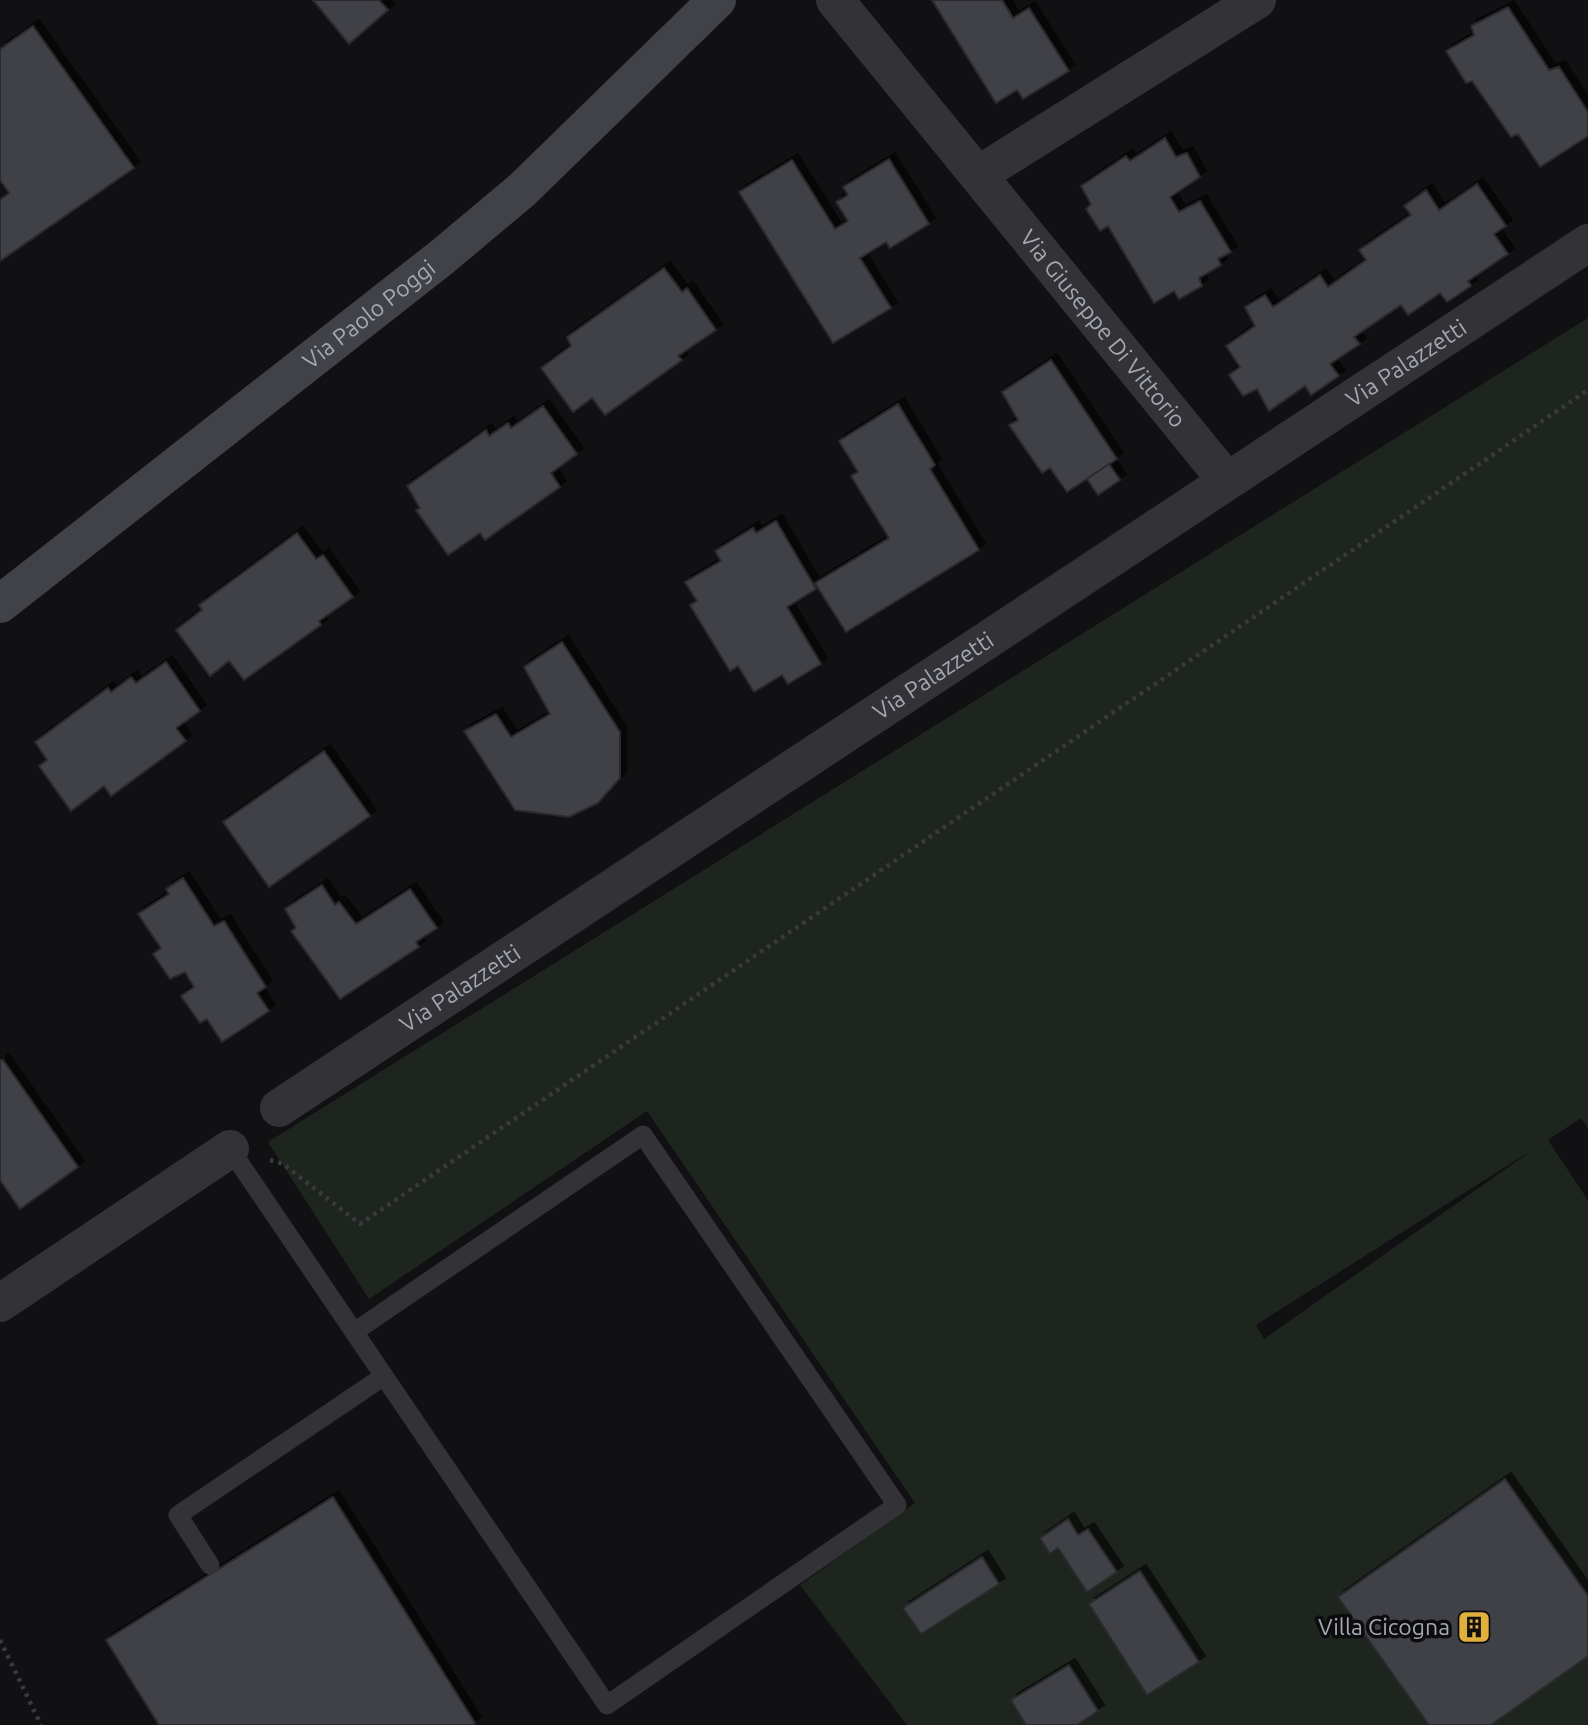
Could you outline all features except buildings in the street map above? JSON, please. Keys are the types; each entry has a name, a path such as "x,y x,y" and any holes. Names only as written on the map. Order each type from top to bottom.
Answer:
{"main road":[{"name":"Via Paolo Poggi","path":"0,604 442,257 522,190 717,0"}],"street":[{"name":"Via Giuseppe Di Vittorio","path":"835,0 1227,481"},
{"path":"978,175 1256,0"},
{"name":"Via Palazzetti","path":"279,1108 1588,243"},
{"path":"0,1303 230,1149"}],"lane":[{"path":"230,1149 354,1332 607,1705 897,1506 643,1135 354,1332"},
{"path":"210,1565 178,1516 384,1376"}],"path":[{"path":"230,1149 283,1164 360,1224 1588,390"},
{"path":"0,1640 41,1725"}],"shaded area":[{"path":"1588,318 1588,1129 1581,1118 1548,1140 1588,1200 1588,1725 907,1725 800,1585 915,1503 647,1111 369,1299 268,1142","holes":["1527,1154 1264,1339 1256,1325"]}],"place":[{"name":"Villa Cicogna","path":"1474,1627"}]}
